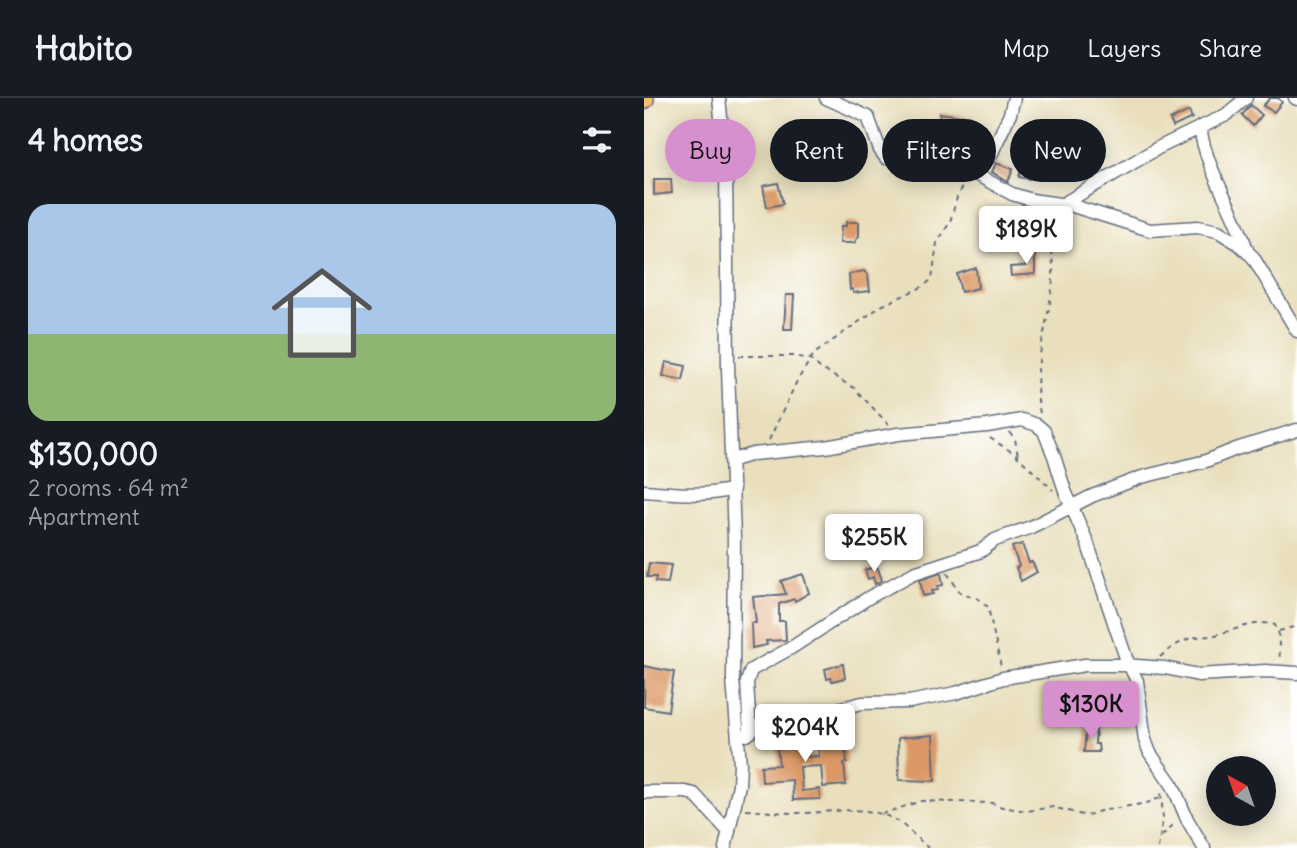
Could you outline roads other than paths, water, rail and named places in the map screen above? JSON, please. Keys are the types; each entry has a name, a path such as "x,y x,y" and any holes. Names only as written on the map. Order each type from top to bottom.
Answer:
{"street":[{"path":"719,98 726,166 728,352 733,460 733,680 740,743 739,785 725,848"},
{"path":"827,98 869,117 882,153"},
{"path":"996,144 1014,98"},
{"path":"1063,204 1158,148 1226,115 1247,98"},
{"path":"1199,127 1203,147 1239,225 1248,253 1297,331"},
{"path":"989,182 1035,201 1063,204 1150,230 1205,228 1227,236 1248,253"},
{"path":"733,460 753,454 1028,421 1044,431 1137,681 1145,740 1150,753 1181,801 1187,819 1205,848"},
{"path":"750,732 747,682 755,666 791,648 907,576 981,551 995,540 1031,527 1070,503 1142,477 1206,461 1297,430"},
{"path":"644,491 705,494 733,489"},
{"path":"740,743 760,724 778,719 810,716 863,703 909,702 956,693 1003,678 1085,665 1174,669 1206,676 1281,671 1297,673"},
{"path":"644,792 695,794 729,832"}]}
